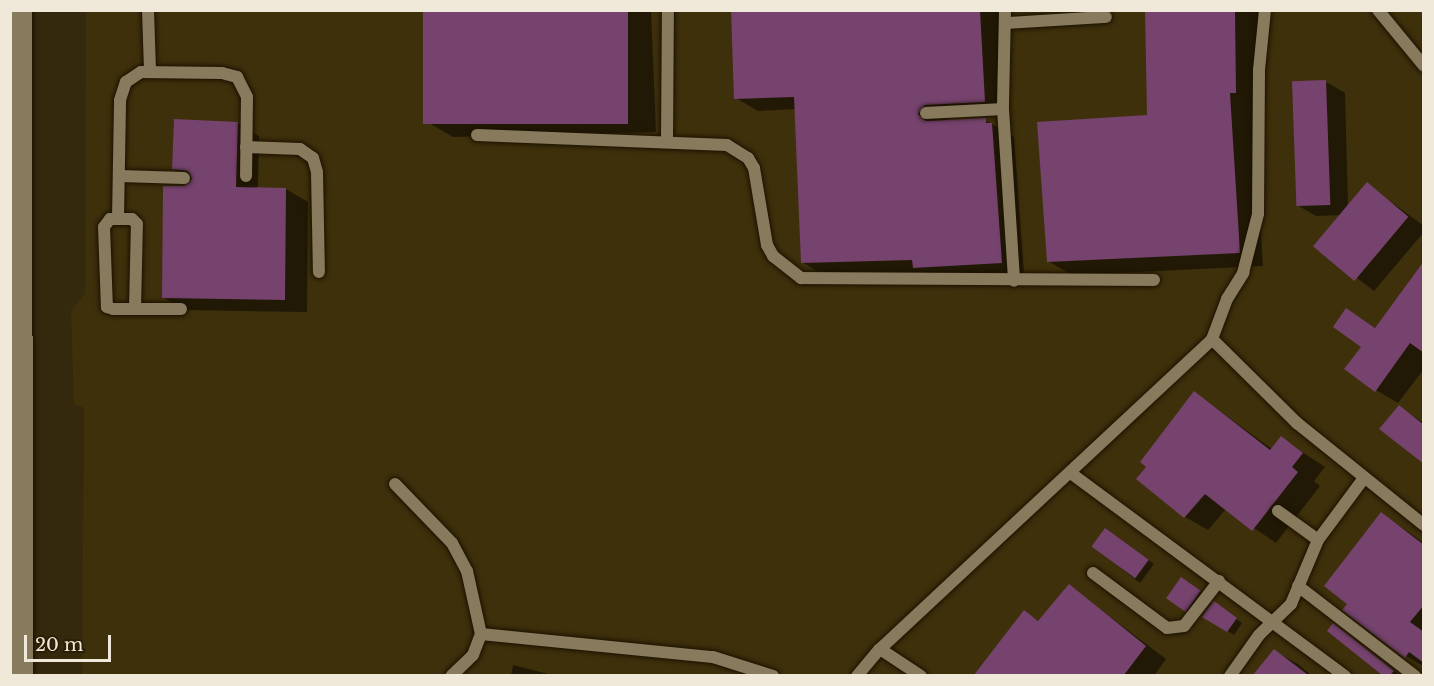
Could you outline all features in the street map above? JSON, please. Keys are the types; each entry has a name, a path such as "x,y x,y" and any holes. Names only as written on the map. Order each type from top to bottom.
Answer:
{"street":[{"path":"15,10 16,675"}],"lane":[{"path":"148,10 150,71"},
{"path":"667,142 668,10"},
{"path":"857,675 880,649 1072,474 1212,339 1227,299 1244,273 1258,214 1259,69 1265,10"},
{"path":"1378,10 1424,66"},
{"path":"1014,281 1003,109 1006,17 1106,17"},
{"path":"118,218 122,91 132,76 150,71 222,73 237,77 247,97 246,176"},
{"path":"926,113 1003,109"},
{"path":"477,135 727,145 748,158 758,180 767,245 780,265 801,278 1154,280"},
{"path":"246,147 300,149 313,158 317,172 319,272"},
{"path":"120,176 184,178"},
{"path":"135,309 137,224 132,219 118,218 105,224 104,302 110,309 135,309 181,309"},
{"path":"1212,339 1297,423 1424,525"},
{"path":"1072,474 1273,619 1345,675"},
{"path":"1230,675 1273,619 1291,604 1318,540 1364,478"},
{"path":"395,484 452,543 467,571 481,634 473,655 452,675"},
{"path":"1278,511 1318,540"},
{"path":"1093,573 1167,628 1184,626 1219,581"},
{"path":"1298,586 1415,675"},
{"path":"481,634 713,657 773,675"},
{"path":"880,649 921,675"}],"shaded area":[{"path":"86,11 1423,11 1423,675 82,675 84,408 74,404 71,310 85,294"}],"building":[{"path":"423,10 628,10 628,124 423,124"},
{"path":"731,10 980,10 985,102 925,105 918,114 926,121 986,118 986,123 992,123 1002,263 913,268 912,260 801,263 794,97 734,99"},
{"path":"1145,10 1235,10 1236,93 1230,93 1240,253 1047,262 1037,122 1147,115"},
{"path":"1326,80 1330,205 1296,206 1292,81"},
{"path":"174,119 238,122 236,187 286,188 285,300 162,298 163,186 184,186 192,179 188,171 172,169"},
{"path":"1367,182 1408,217 1354,281 1313,246"},
{"path":"1424,261 1424,353 1410,343 1375,392 1344,369 1361,347 1333,327 1346,308 1375,328"},
{"path":"1194,391 1270,450 1281,436 1303,453 1292,467 1298,472 1252,531 1205,494 1184,518 1136,479 1146,467 1140,462"},
{"path":"1399,405 1424,425 1424,464 1379,429"},
{"path":"1381,512 1424,545 1424,605 1410,622 1424,632 1424,663 1409,652 1405,658 1342,610 1347,604 1324,586"},
{"path":"1105,528 1149,560 1135,578 1091,547"},
{"path":"1181,577 1201,591 1186,612 1166,598"},
{"path":"1069,584 1146,646 1124,675 974,675 1024,610 1038,621"},
{"path":"1214,601 1237,618 1227,632 1202,617"},
{"path":"1333,623 1394,671 1390,675 1382,675 1327,631"},
{"path":"1274,649 1308,675 1253,675"}]}
